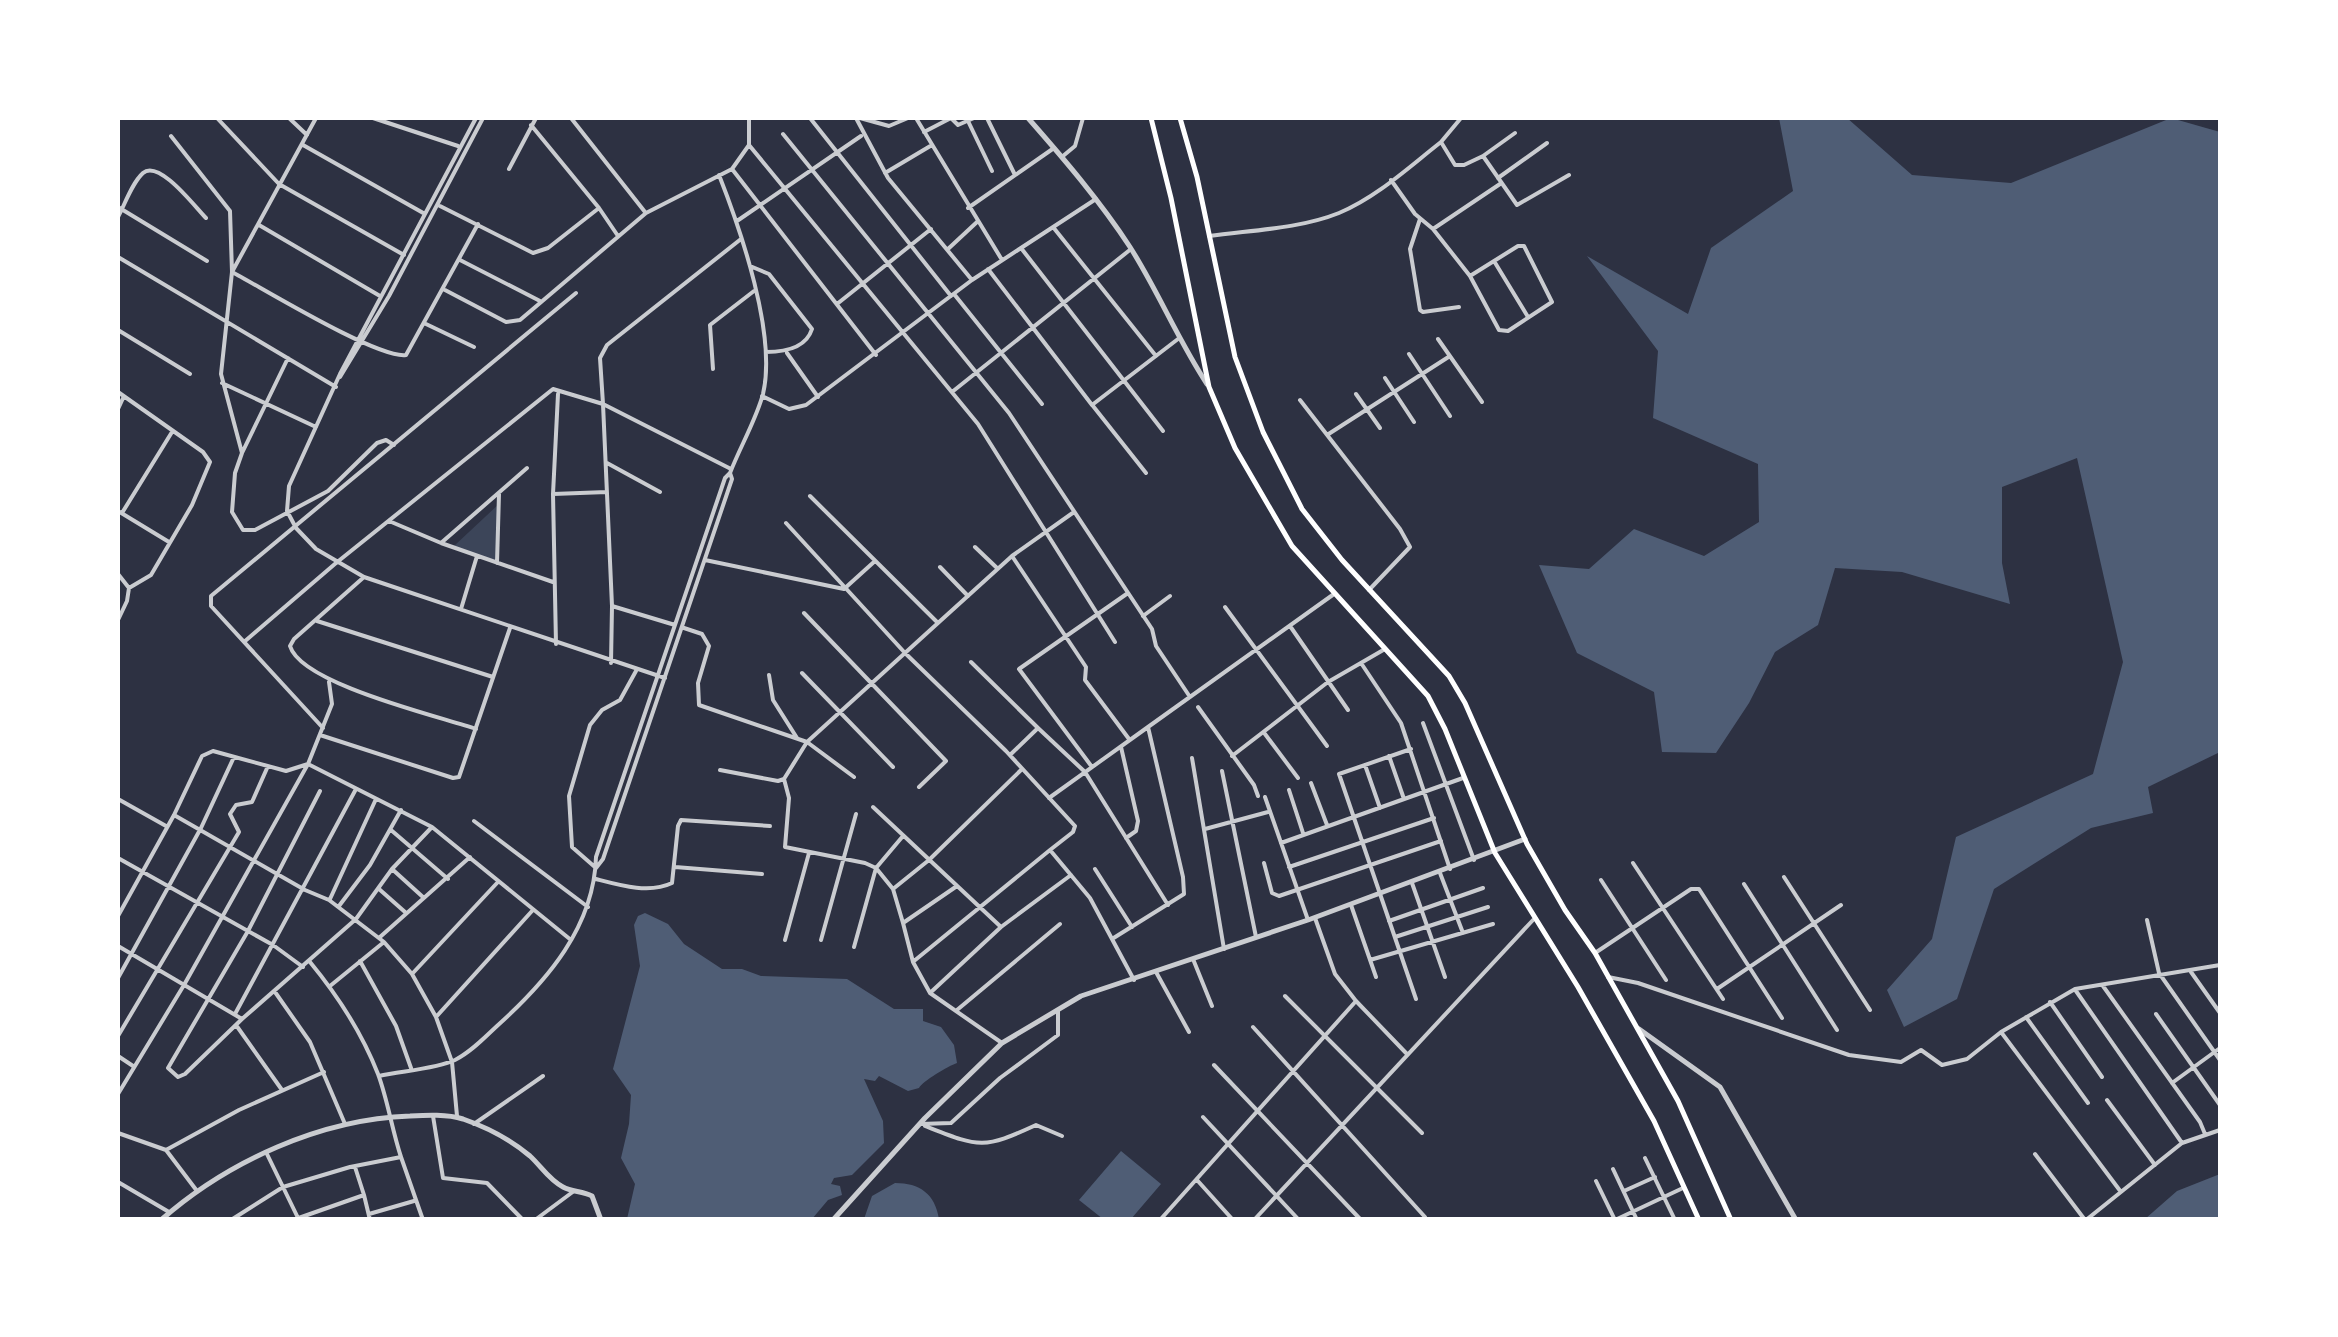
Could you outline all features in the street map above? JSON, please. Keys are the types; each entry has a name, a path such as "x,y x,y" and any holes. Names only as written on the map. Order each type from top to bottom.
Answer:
{"main road":[{"path":"1151,118 1209,387 1235,448 1292,546 1428,696 1446,729 1495,853 1654,1121 1699,1220"},
{"path":"1180,118 1234,357 1263,432 1302,508 1369,590 1449,676 1465,703 1525,839 1679,1104 1731,1220"}],"street":[{"path":"217,118 279,184 404,255"},
{"path":"289,118 307,136"},
{"path":"232,272 316,118"},
{"path":"373,118 460,147"},
{"path":"360,340 460,147 480,118"},
{"path":"480,118 438,205 340,377 288,486 286,511 296,528 336,563 364,577 665,678"},
{"path":"509,170 536,118"},
{"path":"571,118 646,213"},
{"path":"444,290 506,322 520,320 646,213 732,169 749,145 749,118"},
{"path":"810,118 1042,404"},
{"path":"858,118 889,126 908,118"},
{"path":"858,118 885,174 972,280"},
{"path":"916,118 1002,260"},
{"path":"924,132 951,118 958,125 971,119 992,171"},
{"path":"988,118 1015,175"},
{"path":"1028,118 1096,199 1131,249 1178,339 1209,387"},
{"path":"1062,157 1075,146 1083,118"},
{"path":"1209,236 1313,222 1362,201 1441,142 1462,118"},
{"path":"531,125 618,236"},
{"path":"1441,142 1456,165 1464,166 1515,133"},
{"path":"783,134 1010,414 1152,628 1156,646 1190,697"},
{"path":"738,221 863,135"},
{"path":"171,136 227,204 232,272 221,357 222,383 242,453"},
{"path":"1433,229 1546,143"},
{"path":"302,145 425,214"},
{"path":"749,145 978,424 1115,642"},
{"path":"885,174 932,145"},
{"path":"968,208 1054,148"},
{"path":"1482,156 1520,205 1569,175"},
{"path":"732,169 876,356"},
{"path":"118,217 142,174 155,170 206,218"},
{"path":"596,868 603,859 665,678 725,478 762,396 766,352 755,290 738,221 719,175"},
{"path":"1391,180 1470,276 1500,330 1508,331 1552,302 1526,248 1518,246 1470,276"},
{"path":"762,396 797,410 876,356 972,280 1096,199"},
{"path":"431,202 528,252 539,253 599,208"},
{"path":"120,208 207,261"},
{"path":"1420,219 1410,249 1420,310 1459,308"},
{"path":"948,249 978,222"},
{"path":"232,272 360,340 398,356 406,355 478,224"},
{"path":"259,225 381,297"},
{"path":"1052,227 1156,356"},
{"path":"837,305 931,229"},
{"path":"612,663 600,358 603,350 742,239"},
{"path":"1021,248 1163,431"},
{"path":"952,392 1131,249"},
{"path":"118,257 336,387"},
{"path":"460,260 542,302"},
{"path":"1494,261 1528,318"},
{"path":"750,266 769,274 812,329 810,336 786,352 766,352"},
{"path":"988,269 1146,473"},
{"path":"713,370 710,325 755,290"},
{"path":"323,728 211,606 210,600 576,293"},
{"path":"426,324 474,347"},
{"path":"118,330 190,374"},
{"path":"1092,405 1178,339"},
{"path":"1438,339 1482,402"},
{"path":"786,352 818,397"},
{"path":"1410,354 1450,416"},
{"path":"1327,435 1450,356"},
{"path":"288,358 242,453 232,502 238,526 255,530 300,507 328,491 377,443 386,440 394,446"},
{"path":"1385,378 1414,422"},
{"path":"222,383 316,427"},
{"path":"244,642 553,389 604,404 731,471"},
{"path":"556,644 553,494 558,391"},
{"path":"118,392 202,452 210,464 192,505 151,575 129,588"},
{"path":"1356,394 1380,428"},
{"path":"118,409 124,396"},
{"path":"1300,400 1410,547 1369,590"},
{"path":"170,542 120,512 173,430"},
{"path":"606,463 660,492"},
{"path":"441,543 527,468"},
{"path":"379,1076 452,1062 509,1016 572,940 588,907 596,880 596,857 658,676 704,560 731,471"},
{"path":"553,494 606,492"},
{"path":"497,564 498,494"},
{"path":"810,496 938,624"},
{"path":"720,770 784,779 807,742 1012,556 1074,512"},
{"path":"389,521 553,582"},
{"path":"786,523 906,653 1010,755 1075,829 912,962"},
{"path":"976,547 998,570"},
{"path":"460,611 477,556"},
{"path":"1012,556 1086,667 1085,680 1130,740"},
{"path":"704,560 844,588"},
{"path":"844,588 875,560"},
{"path":"940,567 968,596"},
{"path":"118,574 129,588 118,620"},
{"path":"364,577 290,646 297,660 329,682 476,729"},
{"path":"1092,767 1020,673 1021,666 1128,593"},
{"path":"1050,798 1334,594"},
{"path":"1143,616 1170,596"},
{"path":"612,606 707,639 698,705 807,742 854,777"},
{"path":"1224,607 1327,746"},
{"path":"804,613 946,760 919,787"},
{"path":"314,620 494,677"},
{"path":"1290,626 1348,710"},
{"path":"320,735 453,778 463,773 510,628"},
{"path":"1232,756 1328,682 1385,649"},
{"path":"971,662 1084,772 1168,905"},
{"path":"1361,663 1402,723 1450,869"},
{"path":"596,868 572,847 569,796 590,726 602,710 620,700 637,670"},
{"path":"802,673 893,766"},
{"path":"768,675 773,700 797,738"},
{"path":"118,1092 184,985 308,764 332,704 329,682"},
{"path":"1198,706 1258,796"},
{"path":"1424,723 1474,860"},
{"path":"1112,939 1184,894 1148,727"},
{"path":"1010,755 1038,728"},
{"path":"1264,732 1298,778"},
{"path":"1120,746 1138,821 1136,830 1126,838"},
{"path":"1411,749 1339,774 1416,999"},
{"path":"118,916 202,756 213,751 286,771 308,764 401,810 432,827 532,912 572,940"},
{"path":"1388,756 1404,799"},
{"path":"118,978 202,828 234,757"},
{"path":"1192,758 1224,948"},
{"path":"1365,765 1380,808"},
{"path":"118,1036 232,845 240,829 231,821 230,814 236,804 252,802 268,766"},
{"path":"894,888 929,860 1023,769"},
{"path":"1222,771 1256,937"},
{"path":"1282,843 1463,778"},
{"path":"784,779 789,798 785,847 876,868 894,888 912,962 930,992 1002,1043"},
{"path":"1311,782 1328,826"},
{"path":"235,1014 356,789"},
{"path":"1289,790 1304,835"},
{"path":"320,791 248,931 168,1068 178,1077 356,919 392,869 432,827"},
{"path":"1265,798 1296,891 1336,974 1407,1054"},
{"path":"118,799 168,827"},
{"path":"330,900 376,799"},
{"path":"873,808 1001,927"},
{"path":"339,906 370,865 401,810"},
{"path":"1205,829 1270,812"},
{"path":"174,814 305,890 330,900 382,939 412,974 436,1017 452,1062 457,1117"},
{"path":"821,940 856,814"},
{"path":"1288,868 1434,818"},
{"path":"596,880 624,886 666,887 675,877 678,826 682,820 770,826"},
{"path":"474,821 588,907"},
{"path":"391,830 448,879"},
{"path":"854,947 876,868 903,836"},
{"path":"834,1220 920,1124 1002,1043 1082,996 1312,919 1525,839"},
{"path":"1264,862 1276,896 1441,840"},
{"path":"1050,850 1090,898 1134,980"},
{"path":"785,940 809,854"},
{"path":"330,986 470,857"},
{"path":"118,858 273,945 303,968"},
{"path":"1634,863 1723,999"},
{"path":"675,867 762,874"},
{"path":"392,869 424,898"},
{"path":"1094,869 1132,927"},
{"path":"1440,873 1463,933"},
{"path":"930,992 1001,927 1071,875"},
{"path":"1784,876 1870,1010"},
{"path":"1601,880 1666,980"},
{"path":"412,974 497,883"},
{"path":"1412,883 1446,977"},
{"path":"1744,884 1836,1030"},
{"path":"903,924 957,886"},
{"path":"1390,921 1483,888"},
{"path":"379,889 406,913"},
{"path":"1595,954 1691,890 1699,889 1782,1018"},
{"path":"1351,904 1376,977"},
{"path":"1716,989 1841,905"},
{"path":"1395,937 1488,907"},
{"path":"436,1017 532,912"},
{"path":"1254,1220 1533,920"},
{"path":"2147,920 2161,975 2218,1050 2220,1060"},
{"path":"957,1010 1060,924"},
{"path":"1370,960 1493,924"},
{"path":"118,946 242,1019"},
{"path":"1193,960 1212,1006"},
{"path":"360,961 396,1026 411,1068"},
{"path":"310,962 358,1031 379,1076 388,1117 423,1220"},
{"path":"1608,977 1638,983 1850,1055 1901,1062 1921,1050 1942,1065 1967,1059 2001,1032 2075,989 2220,966"},
{"path":"2190,970 2220,1013"},
{"path":"1156,972 1190,1032"},
{"path":"2102,984 2205,1134"},
{"path":"2075,989 2182,1143"},
{"path":"275,992 310,1042 345,1124"},
{"path":"1284,996 1422,1134"},
{"path":"1160,1220 1356,1001"},
{"path":"2050,1002 2102,1077"},
{"path":"920,1124 951,1123 1000,1078 1058,1035 1058,1010"},
{"path":"2156,1014 2220,1105"},
{"path":"2026,1017 2088,1103"},
{"path":"236,1025 282,1090"},
{"path":"1636,1026 1720,1087 1796,1220"},
{"path":"1253,1028 1425,1217"},
{"path":"2001,1032 2121,1192"},
{"path":"2172,1083 2218,1050"},
{"path":"118,1056 134,1066"},
{"path":"1214,1065 1260,1109 1361,1220"},
{"path":"166,1150 324,1072"},
{"path":"474,1124 543,1076"},
{"path":"2107,1100 2155,1165"},
{"path":"433,1116 444,1178 488,1183 523,1220"},
{"path":"161,1220 197,1191 266,1152 345,1124 388,1117 433,1116 457,1117 516,1147 562,1187 592,1196 601,1220"},
{"path":"1203,1117 1299,1220"},
{"path":"920,1124 973,1145 988,1145 1036,1125 1062,1136"},
{"path":"2035,1154 2085,1220 2182,1143 2220,1130"},
{"path":"118,1133 166,1150 197,1191"},
{"path":"266,1152 296,1218 364,1195"},
{"path":"231,1220 284,1187 401,1157"},
{"path":"1644,1158 1676,1220"},
{"path":"354,1166 370,1217 414,1201"},
{"path":"1614,1169 1637,1220"},
{"path":"1624,1190 1654,1178"},
{"path":"1197,1180 1234,1220"},
{"path":"118,1182 169,1212"},
{"path":"1596,1182 1615,1219 1684,1188"},
{"path":"535,1220 574,1191"},
{"path":"1166,1213 1172,1220"}],"shaded area":[{"path":"1779,118 1847,118 1912,175 2011,183 2171,118 2220,132 2220,752 2148,787 2153,813 2091,828 1994,889 1957,999 1904,1027 1887,990 1932,939 1956,837 2093,774 2123,662 2077,458 2002,487 2002,563 2010,604 1902,572 1835,568 1818,625 1775,652 1749,703 1716,753 1662,752 1654,692 1577,653 1539,565 1589,569 1634,529 1704,556 1759,522 1758,464 1653,418 1658,351 1587,256 1688,314 1711,248 1793,191"},
{"path":"500,503 497,562 454,546"},
{"path":"645,913 668,924 684,944 722,969 742,969 761,976 847,979 894,1009 923,1009 923,1021 941,1027 954,1045 957,1063 919,1088 908,1091 879,1076 875,1081 864,1079 883,1121 884,1143 852,1175 834,1178 831,1184 840,1186 842,1195 828,1200 812,1219 627,1219 635,1184 621,1158 631,1095 613,1069 640,966 634,925 638,916"},
{"path":"1121,1151 1161,1184 1131,1219 1103,1219 1079,1200"},
{"path":"2220,1174 2220,1219 2145,1219 2177,1191"},
{"path":"895,1183 925,1192 939,1219 864,1219 872,1196"}]}
